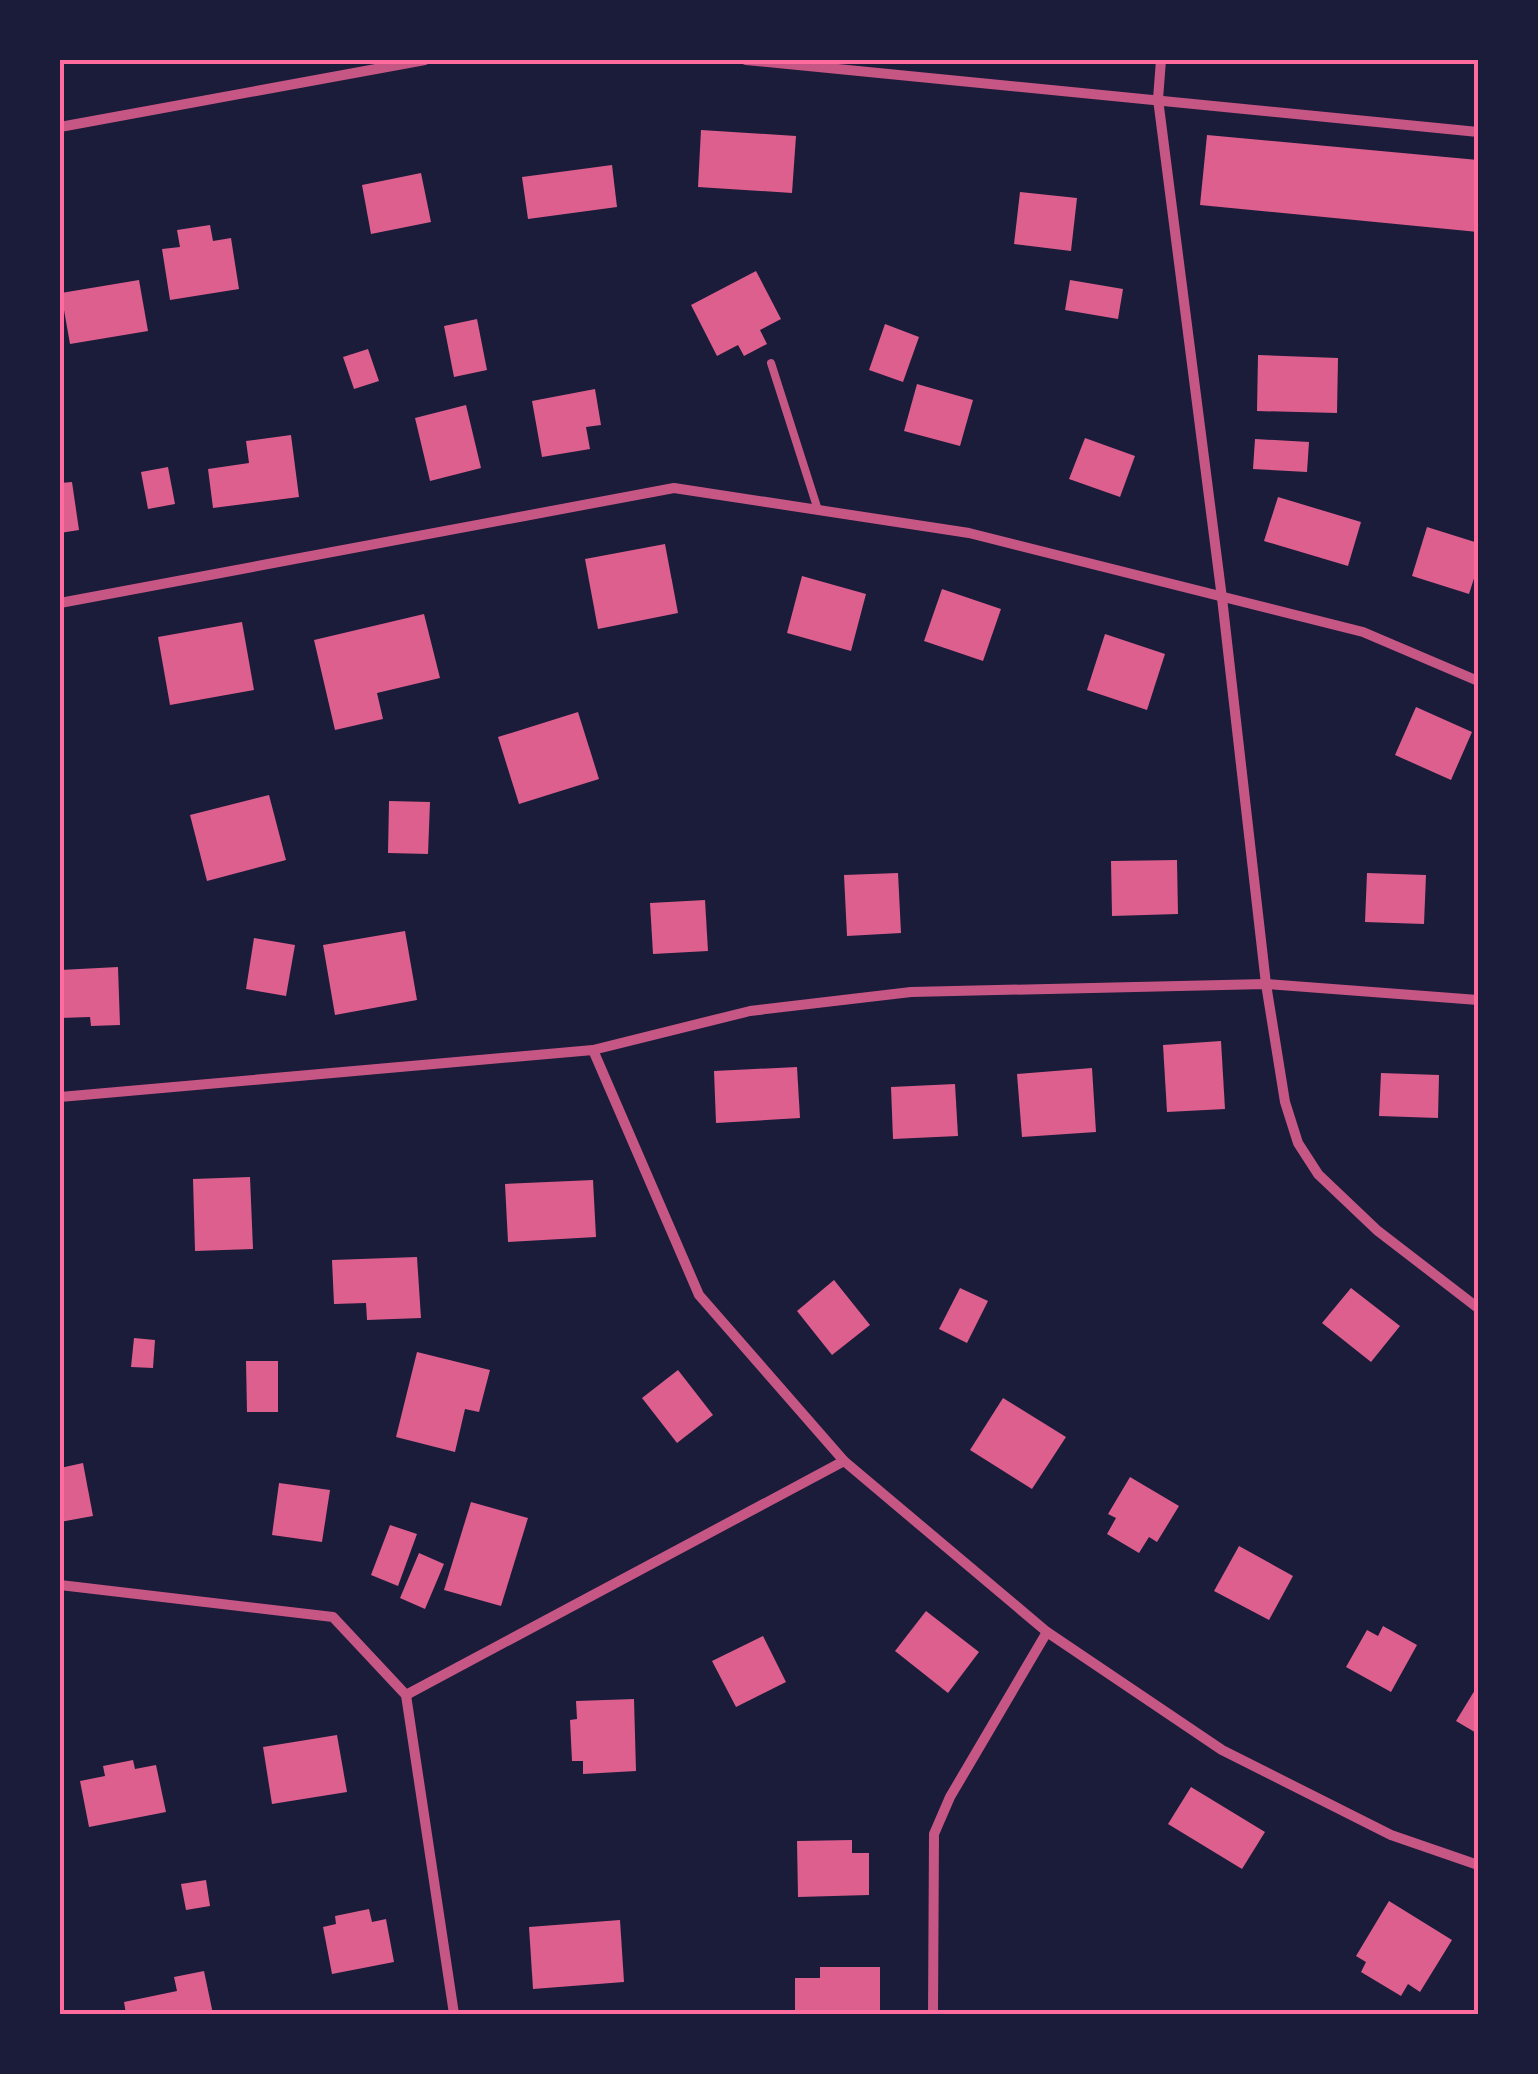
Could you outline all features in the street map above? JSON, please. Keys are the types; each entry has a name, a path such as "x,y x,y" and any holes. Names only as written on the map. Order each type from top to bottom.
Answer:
{"street":[{"path":"60,127 425,60"},
{"path":"746,60 1478,132"},
{"path":"1161,60 1158,99 1222,598 1266,984 1285,1102 1298,1143 1318,1174 1378,1231 1478,1308"},
{"path":"60,603 674,488 969,533 1362,632 1478,681"},
{"path":"60,1097 593,1050 750,1010 911,992 1266,984 1478,1000"},
{"path":"593,1050 699,1294 844,1461 1047,1632 1222,1750 1391,1836 1478,1865"},
{"path":"406,1695 844,1461"},
{"path":"60,1585 333,1617 406,1695 454,2014"},
{"path":"933,2014 934,1834 950,1797 1047,1632"}],"lane":[{"path":"771,363 818,510"}],"building":[{"path":"701,130 796,136 792,193 698,187"},
{"path":"1207,135 1478,160 1478,232 1200,205"},
{"path":"612,165 617,207 528,219 522,177"},
{"path":"421,173 431,222 371,234 362,185"},
{"path":"1020,192 1077,198 1071,251 1014,244"},
{"path":"210,225 213,241 231,238 239,289 170,300 162,249 180,247 177,230"},
{"path":"756,271 781,319 760,330 767,344 744,356 738,345 717,356 691,305"},
{"path":"139,280 148,331 70,344 61,293"},
{"path":"1070,280 1123,289 1118,319 1065,310"},
{"path":"477,319 487,370 454,377 444,326"},
{"path":"885,324 919,337 903,382 869,370"},
{"path":"368,349 379,381 354,389 343,357"},
{"path":"1258,355 1338,358 1337,413 1257,411"},
{"path":"917,384 973,400 960,446 904,431"},
{"path":"595,389 601,425 586,427 590,449 542,457 532,401"},
{"path":"466,405 481,468 430,481 415,418"},
{"path":"291,435 299,497 213,508 208,469 249,463 246,441"},
{"path":"1085,438 1135,456 1120,497 1069,479"},
{"path":"1255,439 1309,442 1307,472 1253,469"},
{"path":"168,467 175,504 148,509 141,472"},
{"path":"72,482 79,530 60,533 60,483"},
{"path":"1278,497 1361,522 1348,566 1264,541"},
{"path":"1427,527 1478,543 1478,566 1469,594 1412,576"},
{"path":"665,544 678,613 598,629 585,559"},
{"path":"802,576 866,594 851,651 787,633"},
{"path":"942,589 1001,609 983,661 924,641"},
{"path":"424,614 440,678 377,693 383,719 335,730 314,640"},
{"path":"242,622 254,690 170,705 158,637"},
{"path":"1105,634 1165,654 1147,710 1087,690"},
{"path":"1416,707 1472,732 1451,780 1395,755"},
{"path":"578,712 599,779 519,804 498,737"},
{"path":"269,795 286,860 207,881 190,815"},
{"path":"389,801 430,802 428,854 388,853"},
{"path":"1177,860 1178,914 1112,916 1111,861"},
{"path":"898,873 901,933 847,936 844,875"},
{"path":"1367,873 1426,875 1424,924 1365,922"},
{"path":"705,900 708,951 653,954 650,903"},
{"path":"405,931 417,1000 335,1015 323,945"},
{"path":"254,938 295,945 286,996 246,989"},
{"path":"118,967 120,1025 91,1026 90,1017 60,1018 60,970"},
{"path":"1221,1041 1225,1109 1167,1112 1163,1045"},
{"path":"797,1067 800,1118 716,1123 714,1071"},
{"path":"1092,1068 1096,1132 1022,1137 1017,1074"},
{"path":"1381,1073 1439,1075 1438,1118 1379,1116"},
{"path":"955,1084 958,1136 893,1139 891,1087"},
{"path":"250,1177 253,1249 195,1251 193,1179"},
{"path":"593,1180 596,1237 508,1242 505,1184"},
{"path":"417,1257 421,1318 367,1320 366,1303 334,1304 332,1260"},
{"path":"834,1280 870,1325 832,1355 797,1311"},
{"path":"960,1288 988,1301 967,1343 939,1329"},
{"path":"1351,1288 1400,1326 1371,1362 1322,1323"},
{"path":"134,1338 155,1340 153,1368 131,1367"},
{"path":"417,1352 490,1370 479,1412 465,1409 455,1452 396,1437"},
{"path":"246,1361 278,1361 278,1412 247,1412"},
{"path":"678,1370 713,1415 677,1443 642,1398"},
{"path":"1003,1398 1066,1437 1032,1489 970,1450"},
{"path":"83,1463 93,1516 60,1522 60,1468"},
{"path":"1130,1477 1179,1506 1157,1542 1149,1537 1139,1553 1107,1534 1116,1518 1108,1514"},
{"path":"279,1483 330,1490 322,1542 272,1535"},
{"path":"471,1502 528,1518 501,1606 444,1590"},
{"path":"390,1525 417,1534 398,1586 371,1575"},
{"path":"1239,1546 1293,1576 1269,1620 1214,1591"},
{"path":"419,1553 444,1564 425,1609 400,1598"},
{"path":"926,1611 979,1652 948,1693 895,1651"},
{"path":"1383,1626 1417,1645 1391,1692 1346,1667 1367,1630 1378,1636"},
{"path":"763,1636 786,1682 736,1707 712,1661"},
{"path":"1478,1685 1478,1734 1456,1721"},
{"path":"634,1699 636,1771 583,1774 583,1761 572,1761 570,1720 577,1719 576,1701"},
{"path":"337,1735 347,1792 272,1804 263,1747"},
{"path":"133,1760 135,1769 156,1765 166,1812 89,1827 80,1781 105,1776 103,1766"},
{"path":"1191,1787 1265,1832 1242,1869 1168,1824"},
{"path":"852,1840 852,1853 869,1853 869,1895 798,1897 797,1841"},
{"path":"206,1880 210,1906 186,1910 181,1884"},
{"path":"1389,1901 1452,1940 1420,1992 1408,1984 1401,1996 1361,1972 1366,1962 1356,1956"},
{"path":"369,1909 372,1922 386,1919 394,1962 332,1974 323,1927 336,1924 335,1916"},
{"path":"620,1920 624,1982 533,1989 529,1927"},
{"path":"820,1967 880,1967 880,2014 795,2014 795,1978 820,1978"},
{"path":"204,1971 213,2014 126,2014 124,2002 177,1991 174,1977"}]}
